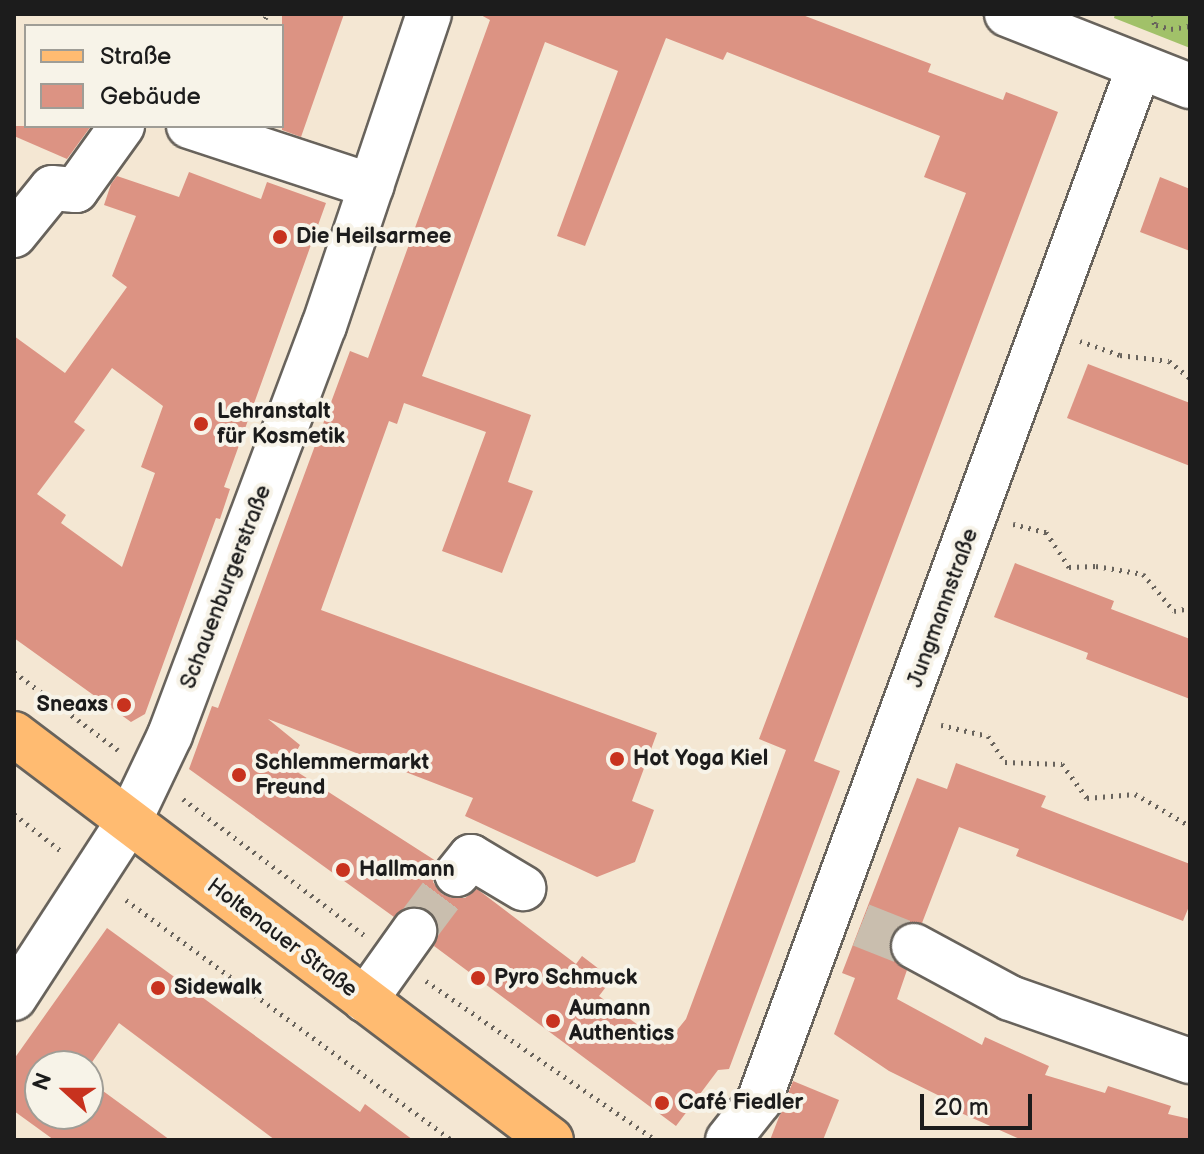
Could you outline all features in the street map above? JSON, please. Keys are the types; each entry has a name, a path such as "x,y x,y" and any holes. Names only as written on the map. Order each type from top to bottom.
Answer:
{"main road":[{"name":"Holtenauer Straße","path":"14,734 551,1140"}],"street":[{"name":"Schauenburgerstraße","path":"14,998 129,821 170,735 324,326 429,14"},
{"path":"1007,14 1190,86"},
{"name":"Jungmannstraße","path":"728,1140 759,1101 845,918 902,718 1139,67"},
{"path":"14,235 52,188 76,190 121,128"},
{"path":"195,128 371,186"},
{"path":"457,874 471,857 523,888"},
{"path":"365,1000 405,945"},
{"path":"914,946 1010,998 1190,1061"}],"path":[{"path":"1156,25 1171,29 1190,26"},
{"path":"1046,326 1120,355 1169,361 1190,378"},
{"path":"977,515 1046,532 1069,567 1096,566 1143,574 1174,611 1190,608"},
{"path":"14,672 151,775 405,945 656,1140"},
{"path":"902,718 988,736 1005,762 1062,764 1087,798 1135,794 1190,826"},
{"path":"14,814 452,1140"}],"green space":[{"path":"1115,14 1190,14 1190,48 1114,18"}],"building":[{"path":"282,14 344,14 301,137 282,130"},
{"path":"479,14 800,14 931,64 928,72 1003,100 1006,92 1058,112 814,761 840,771 729,1069 718,1070 676,1126 434,946 439,933 436,920 429,911 416,906 403,909 394,917 189,769 212,706 218,708 350,351 368,358 490,20","holes":["666,38 723,60 727,52 940,136 924,177 966,193 759,739 786,750 686,1019 665,1045 599,996 612,979 582,956 576,964 477,889 465,898 442,894 433,882 436,861 288,766 300,745 268,719 473,798 465,816 597,877 635,862 654,810 632,801 657,733 321,610 389,421 397,424 404,403 486,432 442,551 502,573 533,491 508,482 531,415 422,376 545,42 618,71 557,236 585,246"]},
{"path":"14,126 90,128 67,159 14,136"},
{"path":"189,172 261,199 267,182 326,203 224,487 230,489 220,519 216,518 145,714 131,722 14,638 14,336 65,373 127,287 112,276 136,216 104,205 111,184 117,176 179,197","holes":["112,368 163,406 141,467 155,473 122,567 61,523 66,515 37,494 85,430 74,422"]},
{"path":"1160,177 1190,189 1190,251 1140,232"},
{"path":"1088,364 1190,403 1190,466 1067,418"},
{"path":"1015,563 1114,601 1111,609 1190,639 1190,699 1086,659 1088,653 994,617"},
{"path":"956,763 1046,796 1041,807 1190,864 1190,904 1183,921 1016,856 1019,849 959,827 922,923 902,924 892,935 889,947 892,958 907,970 897,999 982,1045 985,1037 1049,1066 1045,1075 1105,1093 1108,1086 1171,1106 1168,1114 1190,1119 1190,1140 1022,1140 961,1113 964,1108 889,1071 834,1034 855,978 842,973 917,778 947,789"},
{"path":"107,928 360,1112 365,1104 413,1140 275,1140 119,1023 100,1050 24,1050 24,1118 14,1111 14,1059"},
{"path":"793,1081 839,1100 823,1140 770,1140"},
{"path":"104,1092 170,1140 54,1140 40,1130 104,1130"}],"tunnel":[{"path":"414,931 457,874"},
{"path":"861,925 914,946"}],"place":[{"name":"Die Heilsarmee","path":"280,237"},
{"name":"Lehranstalt für Kosmetik","path":"201,424"},
{"name":"Sneaxs","path":"124,705"},
{"name":"Hot Yoga Kiel","path":"617,759"},
{"name":"Schlemmermarkt Freund","path":"239,775"},
{"name":"Hallmann","path":"343,870"},
{"name":"Pyro Schmuck","path":"478,978"},
{"name":"Sidewalk","path":"158,988"},
{"name":"Aumann Authentics","path":"553,1021"},
{"name":"Café Fiedler","path":"662,1103"}]}
